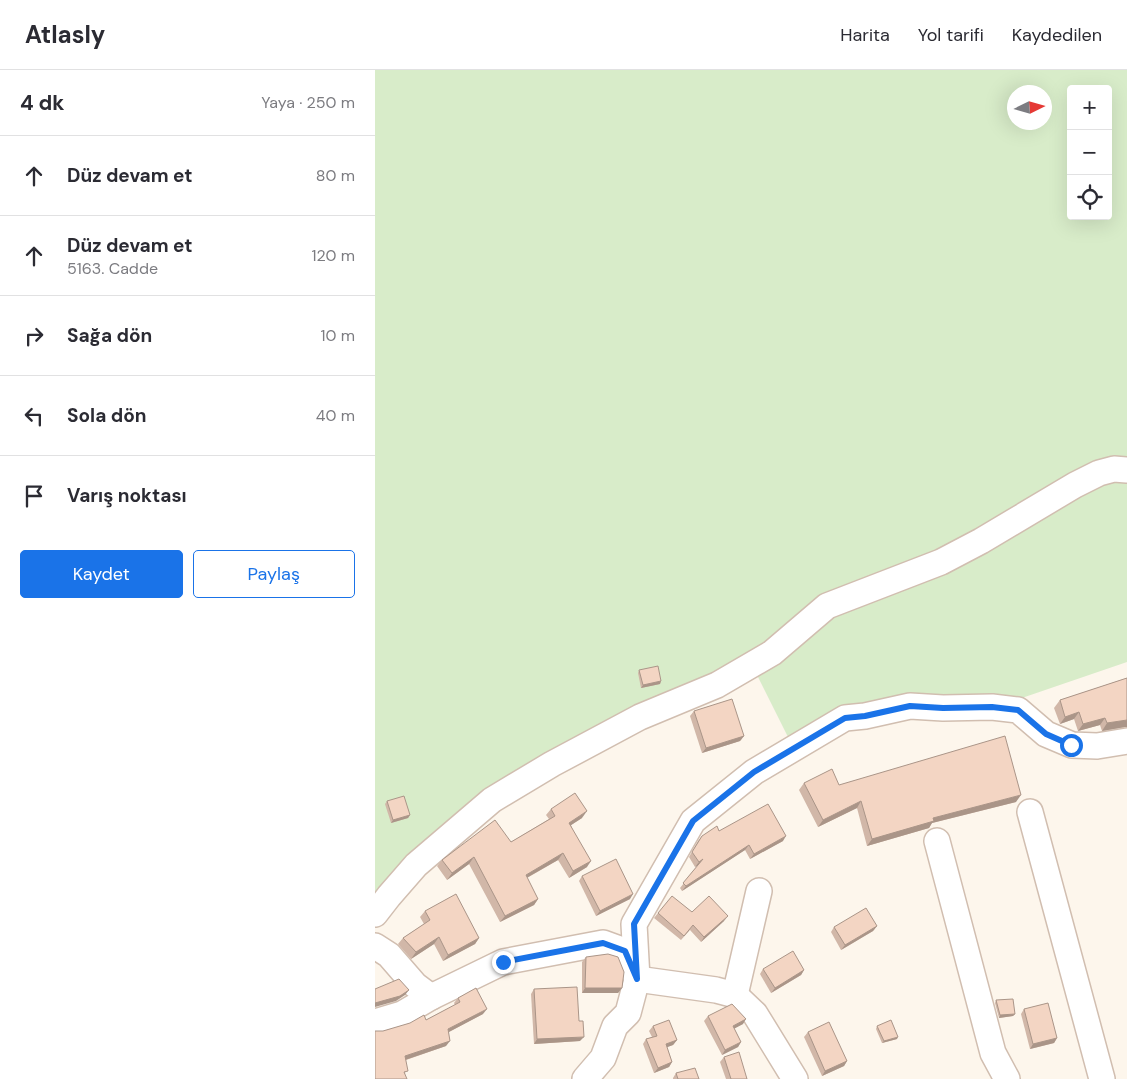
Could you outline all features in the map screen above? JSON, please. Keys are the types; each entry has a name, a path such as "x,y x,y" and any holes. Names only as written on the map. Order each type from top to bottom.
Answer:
{"street":[{"path":"375,914 416,865 492,800 552,764 640,717 717,685 764,658 827,606 941,562 1099,473 1114,469 1127,470"},
{"path":"585,1079 603,1058 615,1026 628,1013 637,979 634,924 693,821 754,772 845,718 865,716 910,706 943,708 992,707 1018,710 1046,734 1071,745 1097,746 1127,741"},
{"path":"1030,812 1102,1079"},
{"path":"937,841 993,1053 1007,1079"},
{"path":"735,995 759,891"},
{"path":"375,1022 402,1014 431,997 503,962 603,943 625,951 637,979"},
{"path":"375,946 389,955 415,985 431,997"},
{"path":"637,979 716,990 735,995 755,1014 795,1079"}],"green space":[{"path":"375,70 1127,70 1127,662 1016,700 894,700 791,743 748,657 647,706 375,898"}],"building":[{"path":"658,666 661,681 643,685 639,670"},
{"path":"1127,678 1127,720 1107,723 1105,718 1083,724 1079,712 1065,717 1060,700"},
{"path":"732,699 744,736 706,748 694,711"},
{"path":"1005,736 1021,795 933,818 934,821 872,839 861,801 823,820 804,783 832,769 839,785"},
{"path":"575,793 587,811 569,823 591,861 573,871 563,853 526,875 538,899 505,916 474,857 452,873 442,860 495,820 511,842 555,816 551,809"},
{"path":"404,796 410,815 393,820 387,801"},
{"path":"768,804 786,836 754,854 749,845 686,886 683,883 703,859 699,862 692,852 702,836 717,826 719,831"},
{"path":"616,859 633,894 600,911 582,876"},
{"path":"456,894 479,938 448,955 439,937 416,952 403,938 430,920 425,911"},
{"path":"672,896 692,912 709,896 728,916 704,937 693,925 684,936 658,913"},
{"path":"866,908 877,926 845,945 834,927"},
{"path":"793,951 804,970 775,988 763,969"},
{"path":"608,954 618,957 624,972 622,988 585,988 586,957"},
{"path":"399,979 409,990 400,996 375,1003 375,989"},
{"path":"577,987 579,1021 583,1021 584,1037 537,1039 534,989"},
{"path":"476,988 487,1009 448,1029 450,1041 405,1056 408,1071 404,1072 407,1079 375,1079 375,1031 383,1031 410,1023 424,1015 426,1020 460,1002 458,998"},
{"path":"1013,999 1015,1014 1000,1015 996,1000"},
{"path":"1048,1003 1057,1038 1033,1044 1024,1009"},
{"path":"732,1004 746,1019 733,1026 741,1042 725,1050 708,1016"},
{"path":"669,1020 677,1040 666,1044 672,1062 658,1068 646,1039 657,1036 653,1026"},
{"path":"891,1020 898,1037 884,1041 877,1026"},
{"path":"829,1022 847,1061 825,1071 808,1032"},
{"path":"739,1052 747,1079 731,1079 724,1057"},
{"path":"695,1068 699,1079 678,1079 676,1073"}],"route":[{"path":"503,962 603,943 625,951 637,979 634,924 693,821 754,772 845,718 865,716 910,706 943,708 992,707 1018,710 1046,734 1071,745"}]}
